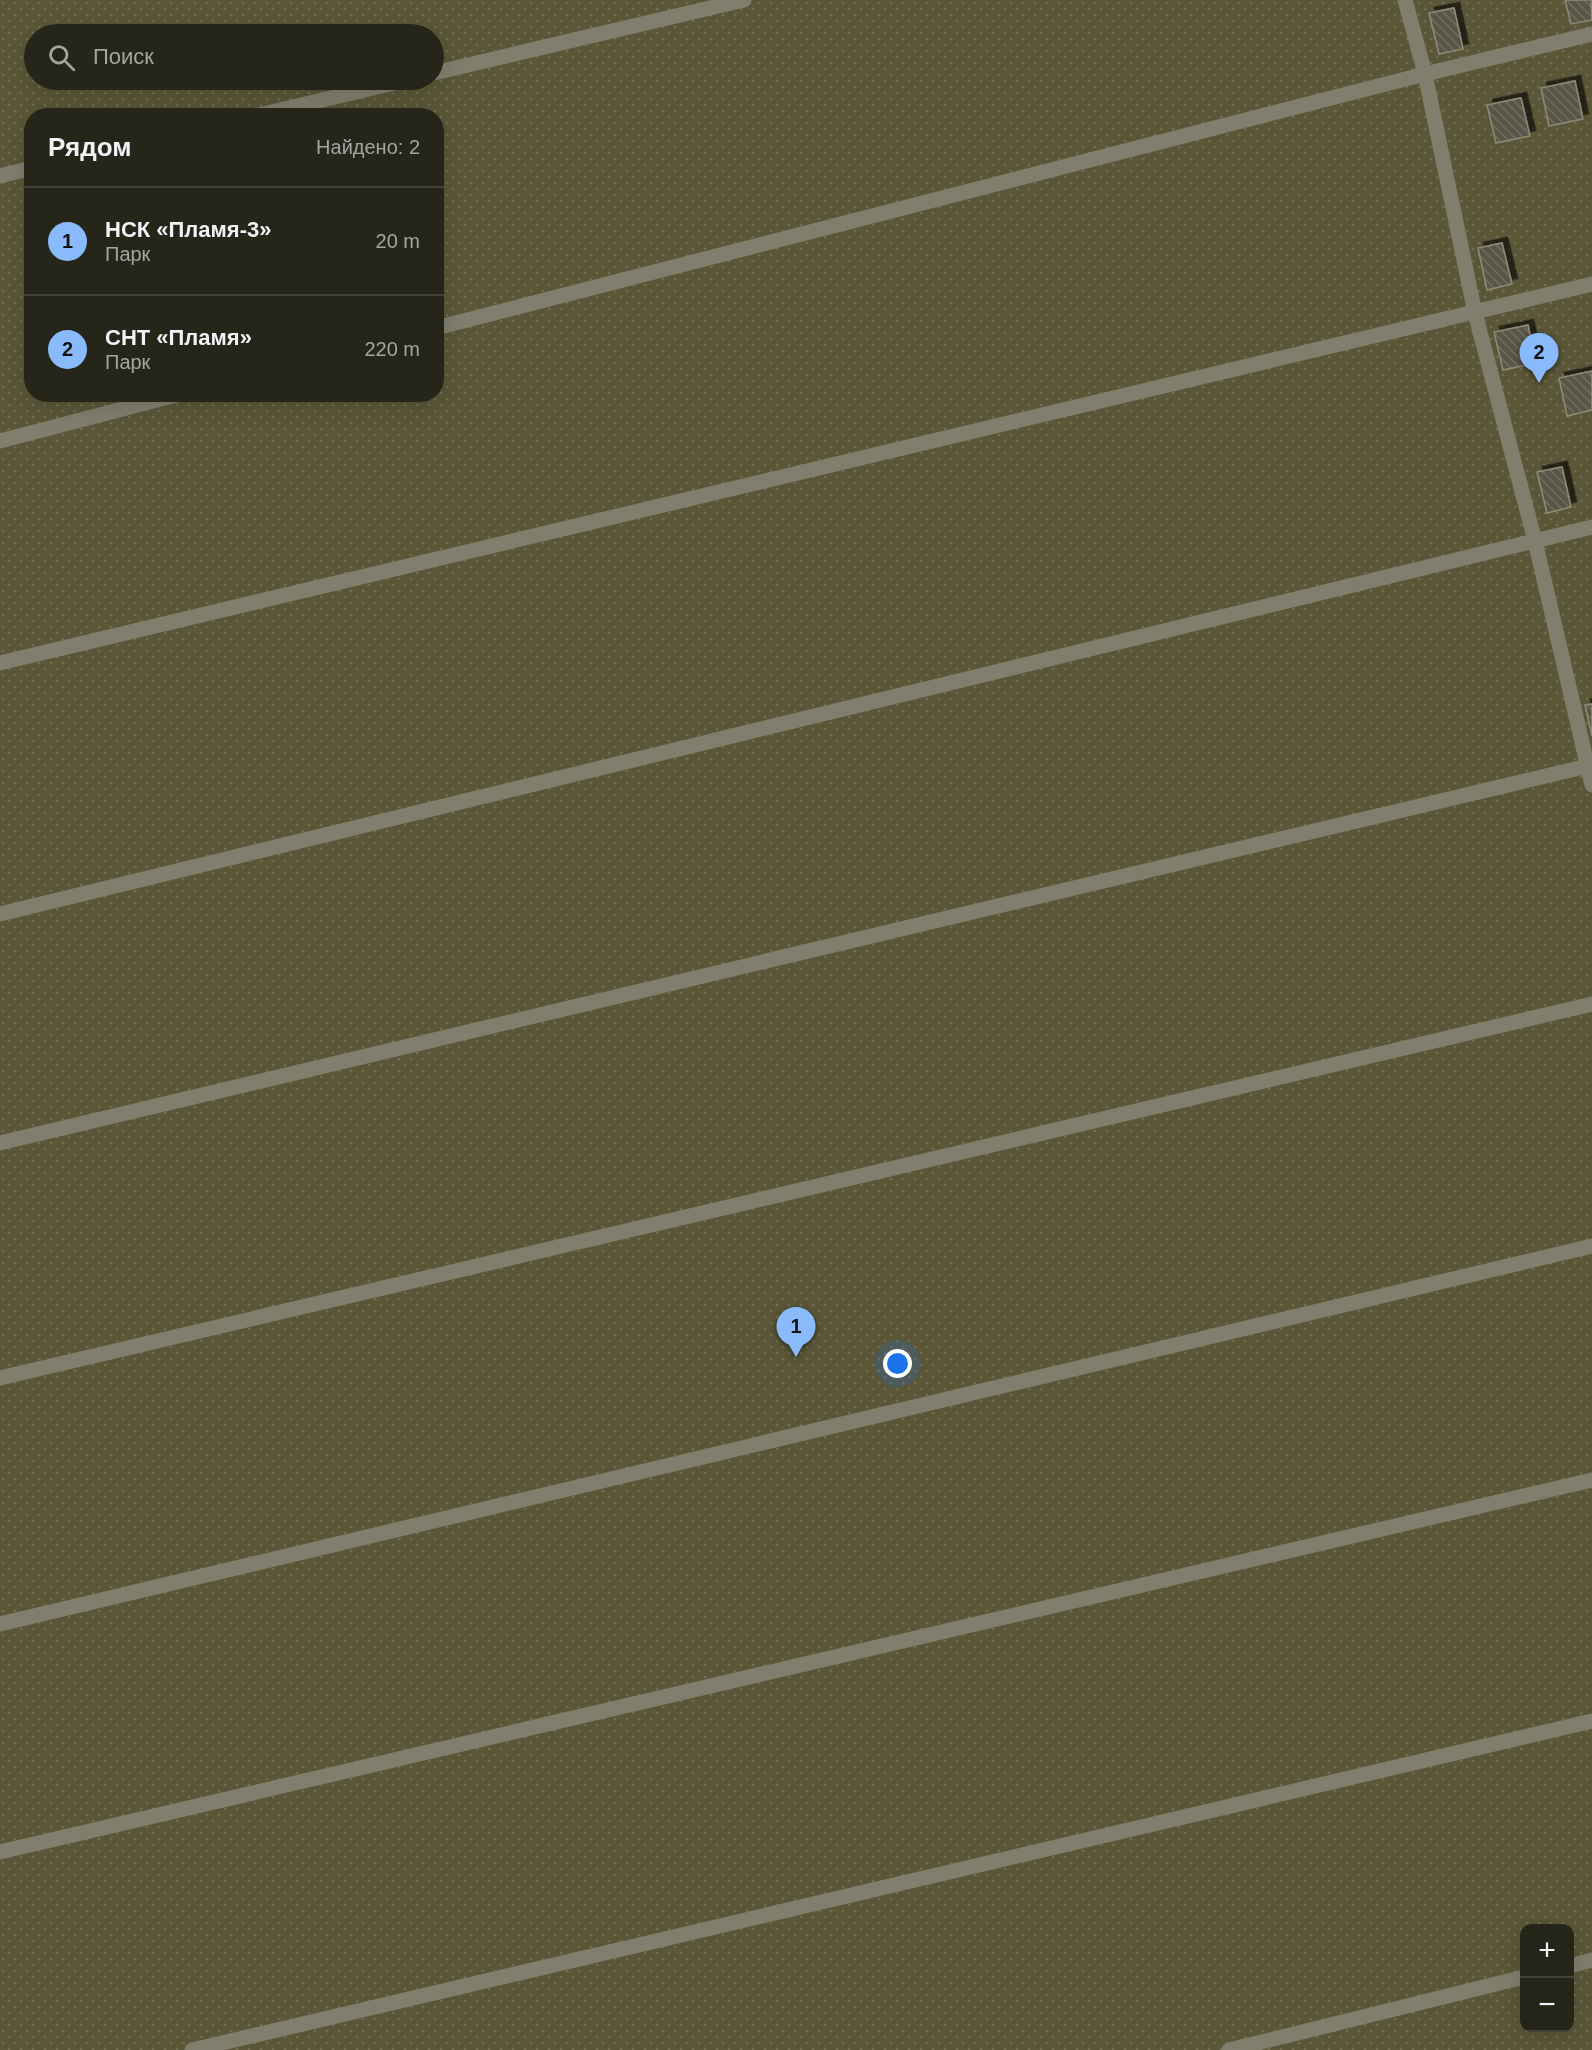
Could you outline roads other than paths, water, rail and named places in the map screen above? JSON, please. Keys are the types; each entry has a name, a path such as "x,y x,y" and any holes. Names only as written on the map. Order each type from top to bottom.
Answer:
{"street":[{"path":"444,71 744,0"},
{"path":"1405,0 1425,74 1475,313 1535,541 1592,785"},
{"path":"444,326 1425,74 1592,34"},
{"path":"289,108 365,90"},
{"path":"0,176 24,170"},
{"path":"0,663 1592,284"},
{"path":"0,441 149,402"},
{"path":"0,914 1592,526"},
{"path":"0,1143 1589,765"},
{"path":"0,1378 1592,1005"},
{"path":"0,1624 1592,1246"},
{"path":"0,1852 1592,1480"},
{"path":"192,2050 1592,1721"},
{"path":"1574,1965 1592,1960"},
{"path":"1228,2050 1520,1978"}],"place":[{"name":"СНТ «Пламя»","path":"1539,383"},
{"name":"НСК «Пламя-3»","path":"796,1357"}]}
